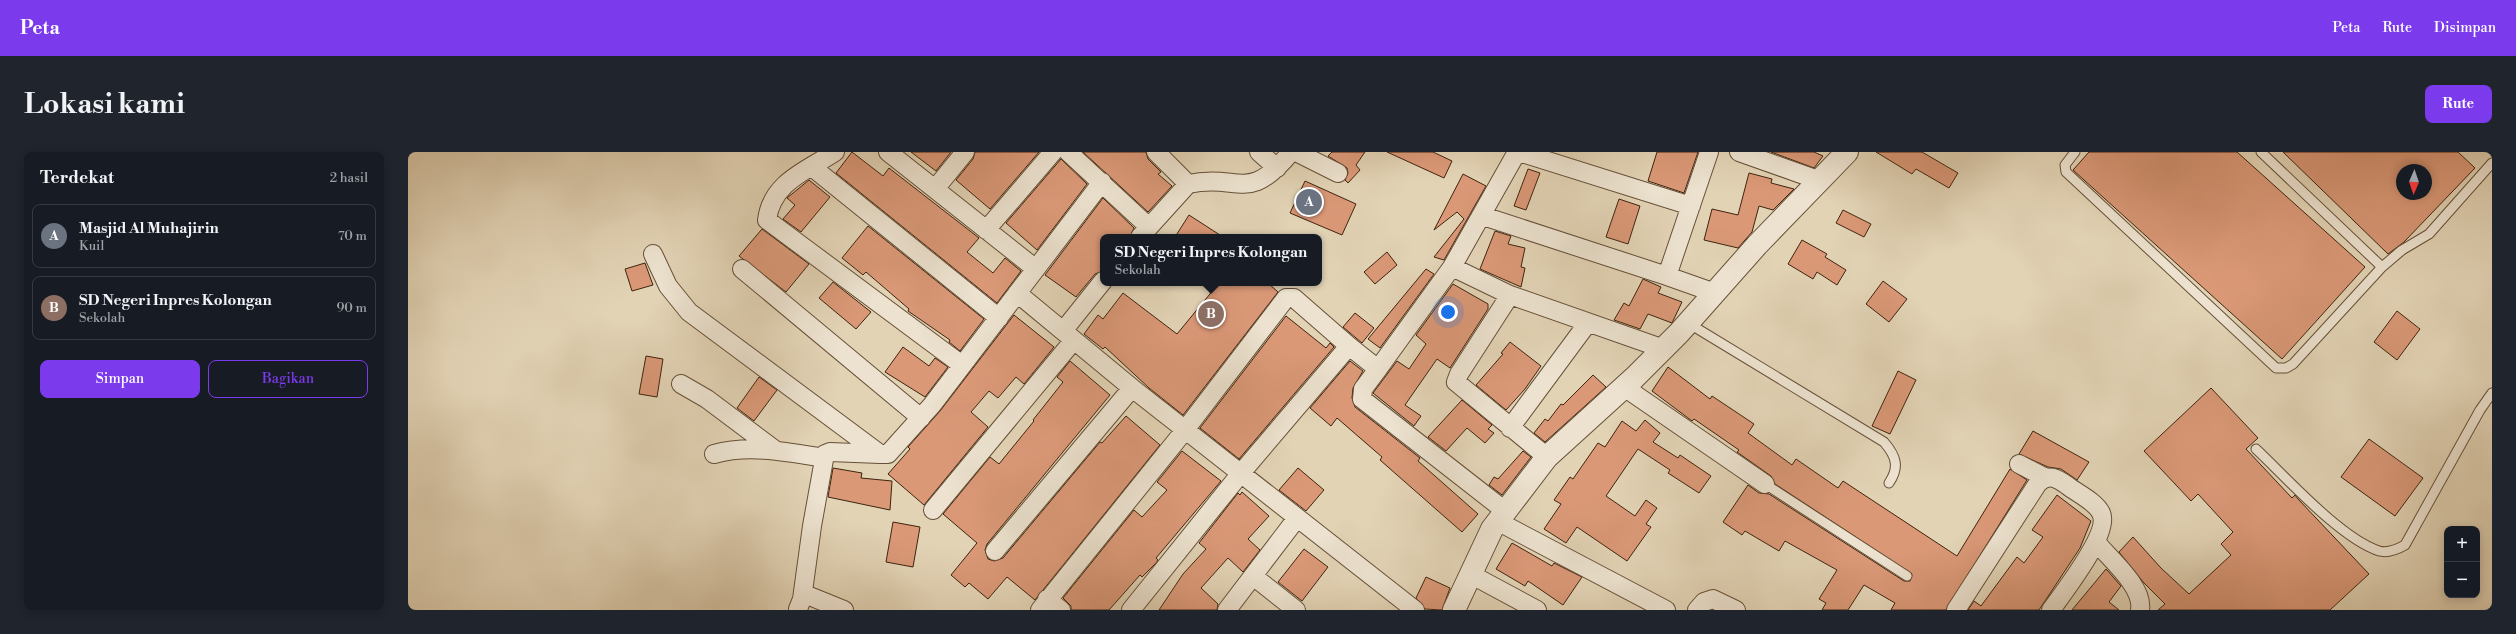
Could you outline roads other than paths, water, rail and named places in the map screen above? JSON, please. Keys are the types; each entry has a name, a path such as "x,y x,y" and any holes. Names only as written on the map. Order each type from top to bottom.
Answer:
{"street":[{"path":"835,152 785,183 769,206 767,220 962,365"},
{"path":"888,152 1036,269"},
{"path":"935,189 964,152"},
{"path":"986,230 1053,152"},
{"path":"1068,152 1102,182 1145,232 1188,184 1207,181 1243,185 1254,183 1266,178 1291,152"},
{"path":"1156,152 1188,184"},
{"path":"1259,152 1277,168"},
{"path":"1296,152 1338,173"},
{"path":"1666,610 1501,516 1362,399 1363,389 1452,267 1483,216 1518,152 1691,206"},
{"path":"1668,276 1709,152"},
{"path":"1739,152 1818,180"},
{"path":"1454,610 1470,574 1501,516 1547,457 1664,349 1818,180 1847,152"},
{"path":"812,167 999,318"},
{"path":"800,604 824,458 830,452 880,454 890,452 921,418 1102,182"},
{"path":"1483,216 1668,276 1714,294"},
{"path":"654,254 668,286 689,312 880,454"},
{"path":"1452,267 1510,295 1587,324 1664,349"},
{"path":"742,269 921,418"},
{"path":"933,510 1069,336 1100,285"},
{"path":"1017,293 1132,388 1415,610"},
{"path":"1510,295 1459,374 1456,382 1547,457"},
{"path":"1062,610 1043,605 1185,430 1286,298 1294,298 1378,369"},
{"path":"1510,428 1587,324"},
{"path":"1131,610 1241,473 1349,346"},
{"path":"681,384 707,399 774,450"},
{"path":"1624,387 1766,484"},
{"path":"995,551 1132,388"},
{"path":"714,454 744,450 774,450 824,458"},
{"path":"2020,464 2044,477"},
{"path":"1956,610 2038,483 2044,477 2050,476 2063,482 2101,513 2102,522 2096,542 2051,610"},
{"path":"1227,610 1297,518"},
{"path":"2096,542 2135,587 2140,600 2140,610"},
{"path":"1470,574 1537,610"},
{"path":"1253,576 1296,610"},
{"path":"800,604 810,595 844,610"},
{"path":"1697,610 1704,602 1713,599 1736,610"}],"lane":[{"path":"2075,152 2065,164 2066,172 2276,368 2286,368 2293,364 2382,268 2402,250 2428,234 2492,163"},
{"path":"2261,152 2382,268"},
{"path":"1688,323 1884,442 1892,451 1897,464 1894,476 1889,483"},
{"path":"2256,448 2331,521 2380,551 2398,550 2405,545 2480,410 2492,392"},
{"path":"1766,484 1907,576"}],"place":[{"name":"Masjid Al Muhajirin","path":"1309,202"},
{"name":"SD Negeri Inpres Kolongan","path":"1211,314"}]}
